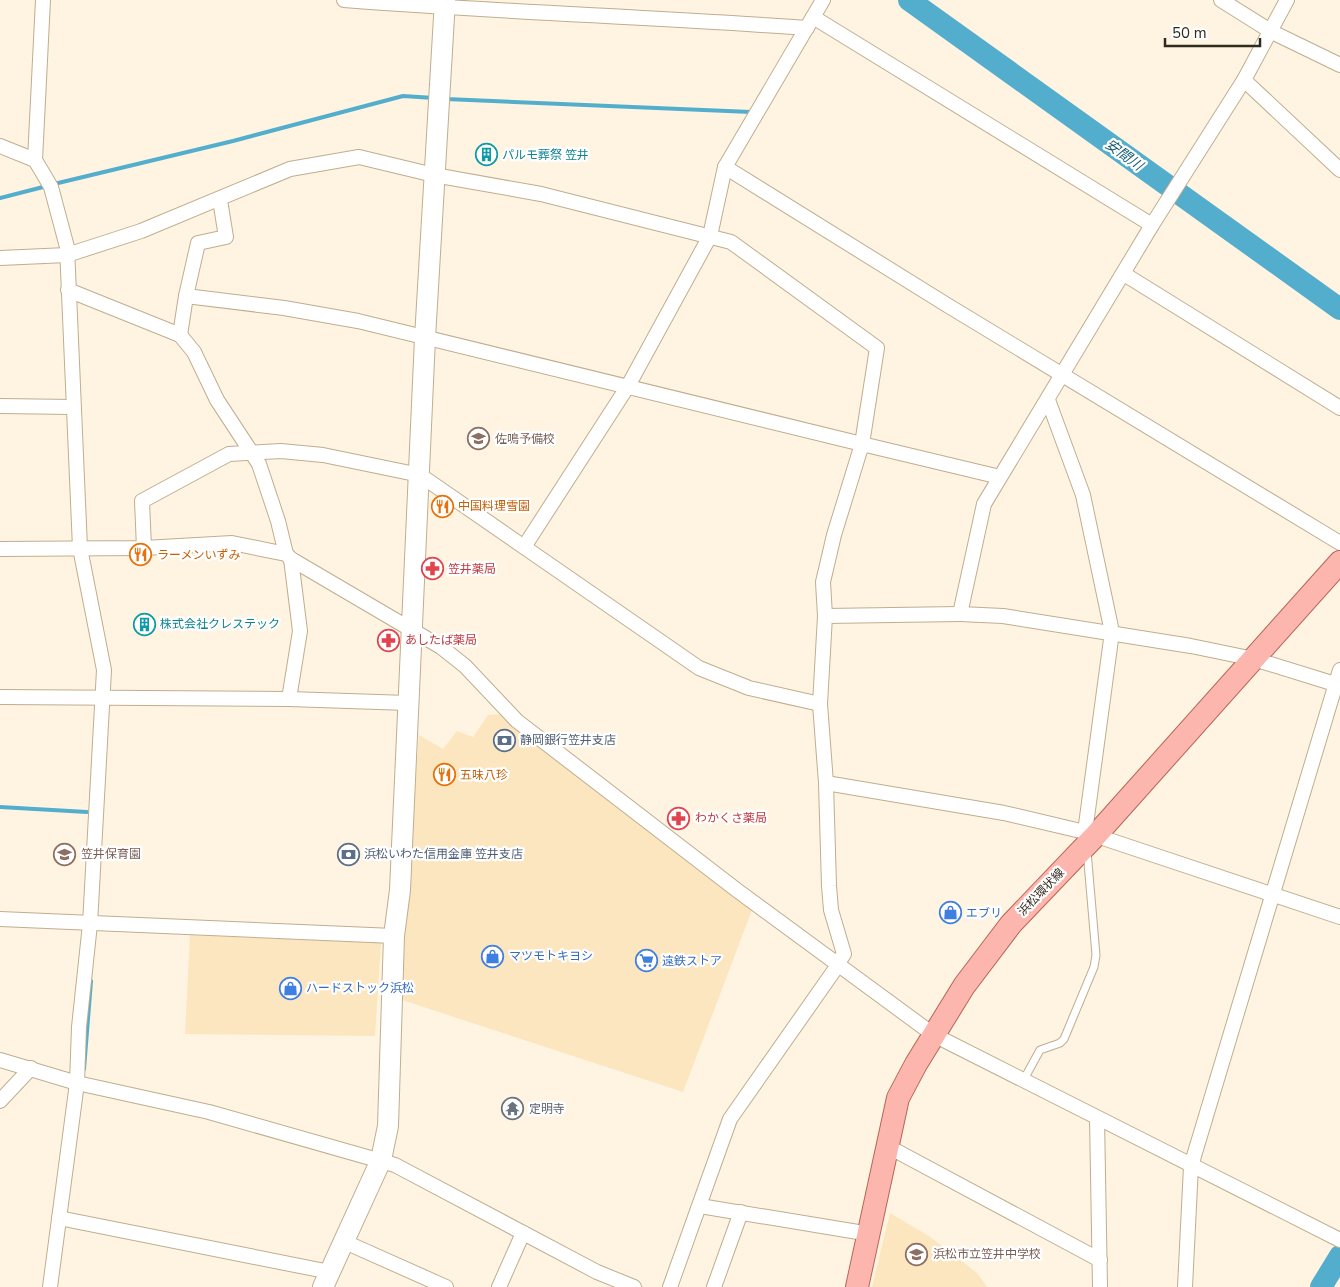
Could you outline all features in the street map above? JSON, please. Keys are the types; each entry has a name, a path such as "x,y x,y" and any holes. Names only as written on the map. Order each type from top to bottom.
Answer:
{"main road":[{"name":"浜松環状線","path":"857,1287 898,1098 916,1064 964,986 1011,924 1254,659 1340,562"}],"street":[{"path":"34,160 43,0"},
{"path":"344,0 444,4 650,17 810,22 1152,225"},
{"path":"524,547 628,386 710,236 725,167 823,0"},
{"path":"1221,0 1272,32 1340,65"},
{"path":"960,614 984,504 1152,225 1244,80 1272,32 1287,0"},
{"path":"59,1218 327,1280 381,1160 388,1126 394,936 400,890 425,338 444,4"},
{"path":"1244,80 1340,170"},
{"path":"0,146 34,160 50,185 67,247 80,548 104,670 95,924 79,1028 77,1083 50,1287"},
{"path":"0,258 67,255 141,231 290,170 359,157 434,175 541,194 731,242 876,348 862,444 834,535 823,582 825,616 820,704 826,783 831,910 844,954 730,1119 670,1287"},
{"path":"725,167 939,300 1340,543"},
{"path":"180,335 186,296 198,243 226,237 220,200"},
{"path":"1124,274 1340,408"},
{"path":"68,290 180,335 194,352 217,400 251,451 266,481 289,556 300,631 289,699"},
{"path":"186,296 303,311 358,321 1000,477"},
{"path":"1048,400 1083,495 1112,632 1089,838"},
{"path":"0,406 73,407"},
{"path":"144,548 142,501 229,454 251,451 281,451 324,455 420,475 698,668 748,688 820,704"},
{"path":"0,549 144,548 232,544 289,556 441,647 465,666 517,721 838,965 934,1035 1340,1240"},
{"path":"825,616 960,614 1003,616 1112,632 1254,659 1338,685"},
{"path":"1185,1287 1192,1166 1338,685 1340,670"},
{"path":"0,697 289,699 408,703"},
{"path":"826,783 1004,812 1340,917"},
{"path":"0,920 394,936"},
{"path":"0,1060 77,1083 209,1112 395,1164 597,1272 634,1287"},
{"path":"0,1101 31,1068"},
{"path":"1097,1118 1100,1287"},
{"path":"887,1146 1100,1260"},
{"path":"700,1206 870,1234"},
{"path":"714,1287 741,1212"},
{"path":"499,1287 523,1232"},
{"path":"345,1242 446,1287"}],"lane":[{"path":"1023,1080 1040,1050 1060,1043 1064,1039 1094,967 1096,955 1089,838"}],"shaded area":[{"path":"502,714 752,910 683,1092 399,999 419,735 443,749 457,731 473,737 488,715"},
{"path":"190,935 381,943 375,1036 185,1034"},
{"name":"浜松市立笠井中学校","path":"890,1213 929,1236 977,1273 987,1287 872,1287"}],"waterway":[{"name":"安間川","path":"909,0 1340,309"},
{"path":"54,184 233,141 403,96 434,98"},
{"path":"446,99 751,112"},
{"path":"0,198 47,186"},
{"path":"0,807 87,812"},
{"path":"84,1069 91,981"},
{"name":"安間川","path":"1321,1287 1340,1256"}],"place":[{"name":"パルモ葬祭 笠井","path":"486,155"},
{"name":"佐鳴予備校","path":"479,439"},
{"name":"中国料理雪園","path":"442,506"},
{"name":"ラーメンいずみ","path":"141,555"},
{"name":"笠井薬局","path":"432,569"},
{"name":"株式会社クレステック","path":"144,624"},
{"name":"あしたば薬局","path":"389,640"},
{"name":"静岡銀行笠井支店","path":"504,740"},
{"name":"五味八珍","path":"444,775"},
{"name":"わかくさ薬局","path":"679,818"},
{"name":"笠井保育園","path":"65,854"},
{"name":"浜松いわた信用金庫 笠井支店","path":"348,854"},
{"name":"エブリ","path":"950,913"},
{"name":"マツモトキヨシ","path":"493,956"},
{"name":"遠鉄ストア","path":"646,961"},
{"name":"ハードストック浜松","path":"290,988"},
{"name":"定明寺","path":"513,1109"},
{"name":"浜松市立笠井中学校","path":"917,1254"}]}
